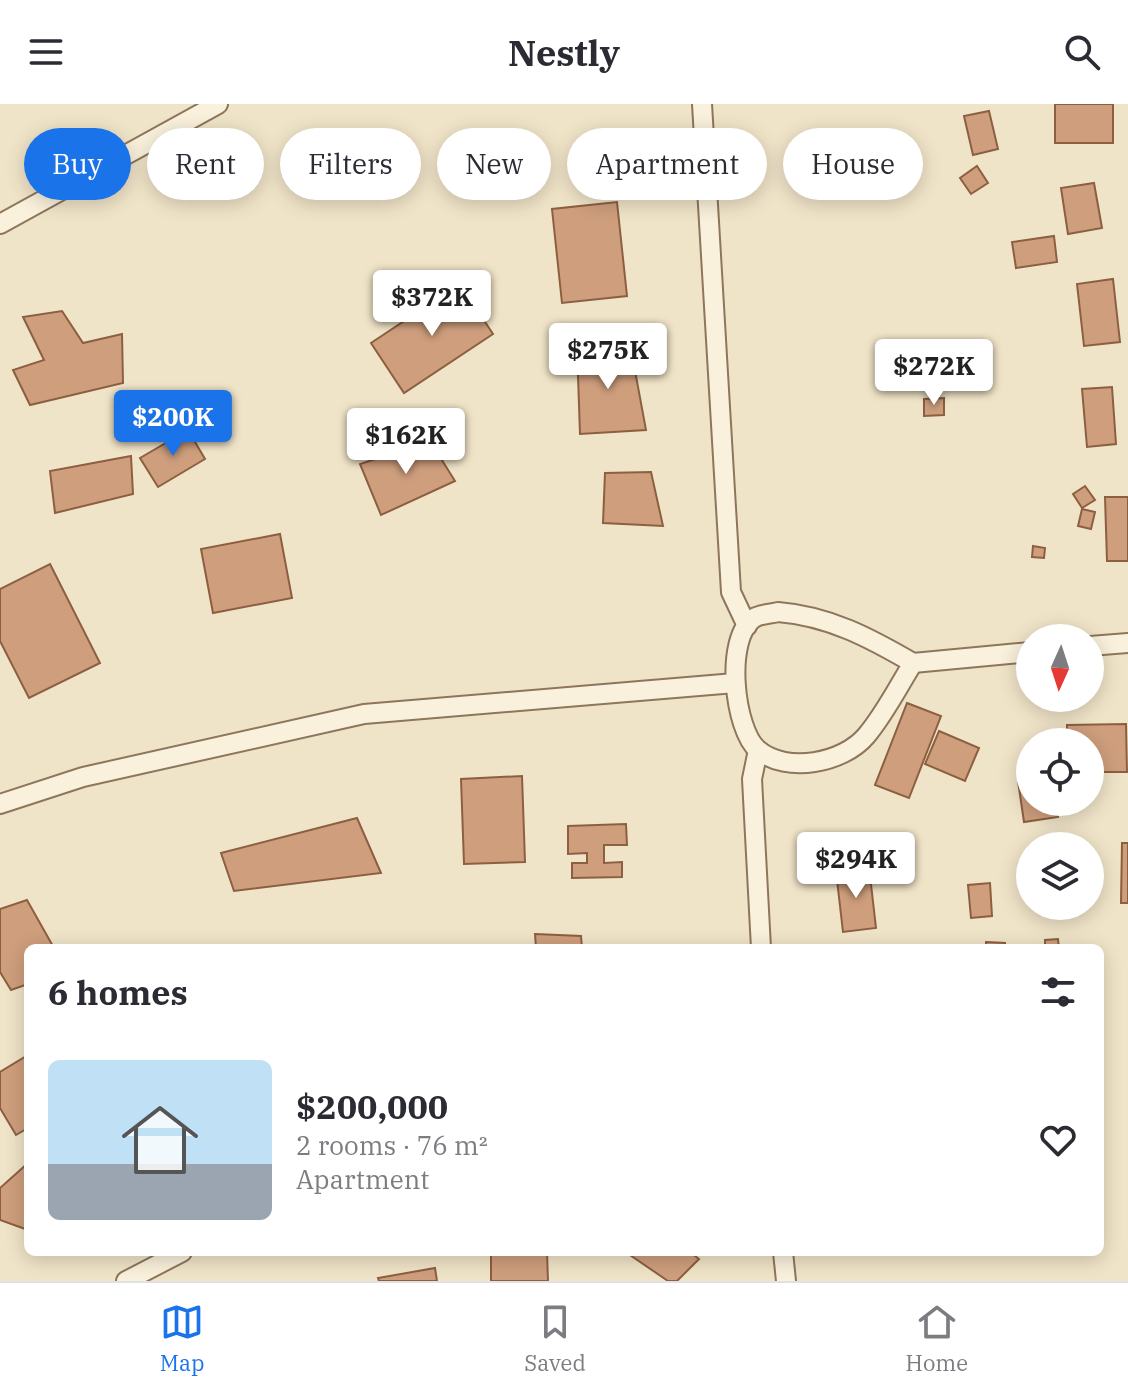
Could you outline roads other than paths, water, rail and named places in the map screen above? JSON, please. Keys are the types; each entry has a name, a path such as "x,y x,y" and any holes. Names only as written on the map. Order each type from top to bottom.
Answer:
{"street":[{"path":"0,224 218,104"},
{"path":"702,104 731,592 747,626"},
{"path":"913,663 866,736 849,750 825,760 801,763 776,759 758,750 747,735 735,683 738,640 755,618 778,612 802,614 856,631 913,663 1016,653"},
{"path":"1104,645 1128,643"},
{"path":"0,804 83,777 364,714 735,683"},
{"path":"758,750 752,779 761,944"},
{"path":"126,1281 174,1256"},
{"path":"783,1256 786,1281"}]}
